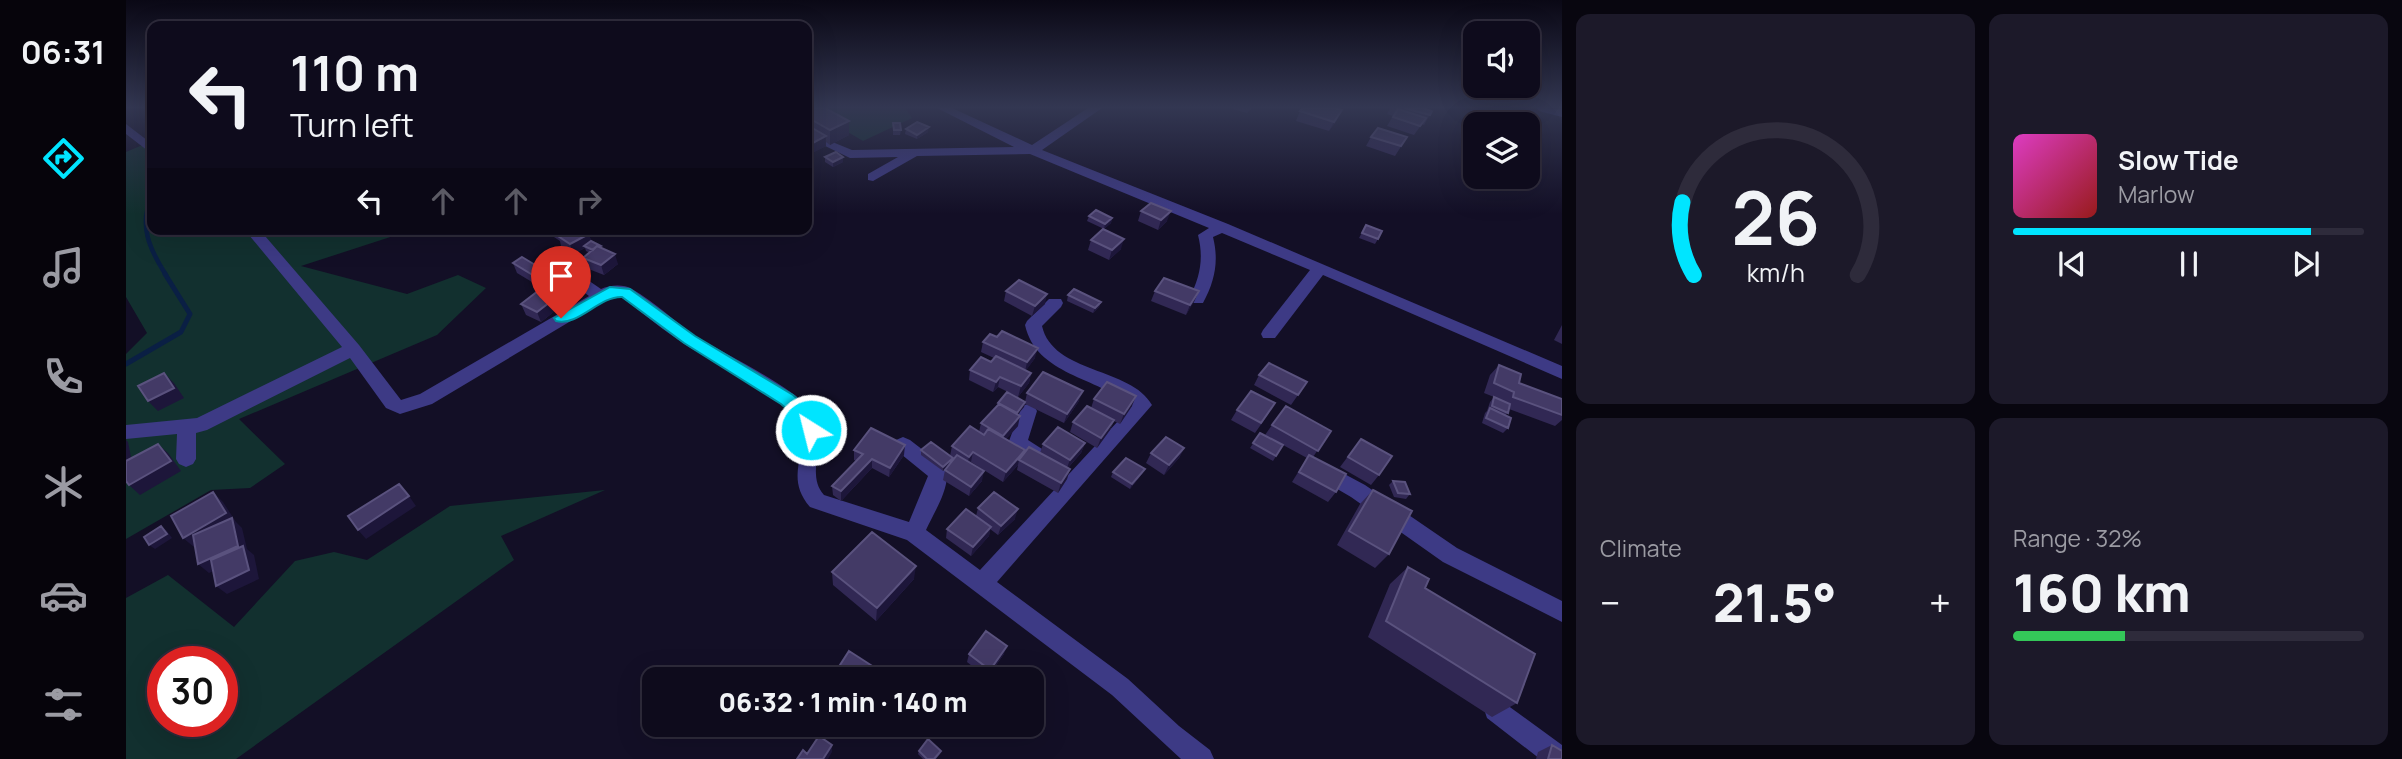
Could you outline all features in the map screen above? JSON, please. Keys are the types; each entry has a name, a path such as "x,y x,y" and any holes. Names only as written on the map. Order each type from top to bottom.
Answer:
{"street":[{"path":"826,143 850,154 919,145 985,150 1033,150 1043,143"},
{"path":"1019,143 1320,268 1562,373"},
{"path":"873,177 919,145"},
{"path":"1197,299 1206,280 1210,254 1205,235 1223,227"},
{"path":"256,235 353,349 392,403 400,407 412,405 600,296 610,291 625,292 690,340 787,400 804,414 811,430 806,483 809,492 817,501 914,533 1120,687 1170,735 1201,759"},
{"path":"555,264 600,296"},
{"path":"1269,334 1320,268"},
{"path":"982,583 1143,405 1056,358 1038,343 1033,324 1055,303"},
{"path":"126,432 200,425 353,349"},
{"path":"1028,411 1017,435 1020,444 1072,485"},
{"path":"186,458 187,428"},
{"path":"903,445 938,473 914,533"},
{"path":"1313,465 1358,491 1438,548 1562,612"},
{"path":"1496,709 1560,759"}],"green space":[{"path":"147,143 147,235 397,235 301,266 407,294 458,275 486,288 437,335 239,419 285,464 250,488 211,490 126,539 126,354 147,333 126,297 126,152"},
{"path":"605,490 501,536 514,560 236,759 126,759 126,598 168,575 234,627 295,561 334,552 367,560 450,506"}],"building":[{"path":"836,152 843,157 833,162 825,157"},
{"path":"1151,203 1171,211 1161,220 1141,211"},
{"path":"1096,210 1112,218 1105,224 1089,216"},
{"path":"1366,225 1382,231 1378,239 1362,233"},
{"path":"1103,229 1124,239 1112,250 1091,240"},
{"path":"560,235 587,235 570,244"},
{"path":"591,241 601,246 593,250 584,246"},
{"path":"597,246 615,254 601,265 583,258"},
{"path":"522,257 550,274 541,280 513,263"},
{"path":"1164,278 1199,291 1190,305 1155,291"},
{"path":"1019,280 1047,294 1035,306 1006,291"},
{"path":"551,281 567,289 537,312 521,304"},
{"path":"1074,289 1101,302 1095,308 1068,295"},
{"path":"1002,331 1038,348 1027,362 983,342 990,334 997,337"},
{"path":"996,356 1031,373 1021,386 1000,377 996,382 970,370 981,357 991,362"},
{"path":"1269,363 1307,382 1298,395 1259,375"},
{"path":"1499,365 1521,374 1519,383 1562,399 1562,415 1513,397 1514,392 1494,383"},
{"path":"1043,372 1083,391 1067,414 1027,393"},
{"path":"164,373 174,388 148,401 138,386"},
{"path":"1107,382 1136,396 1124,414 1094,399"},
{"path":"1251,391 1275,403 1261,423 1237,410"},
{"path":"1007,392 1025,402 1017,413 998,403"},
{"path":"1494,397 1510,404 1508,413 1492,406"},
{"path":"999,404 1020,416 1003,436 981,423"},
{"path":"1087,406 1114,420 1101,438 1073,422"},
{"path":"1286,406 1331,431 1318,451 1272,425"},
{"path":"1490,408 1511,418 1508,428 1486,418"},
{"path":"970,426 984,435 988,429 1025,450 1006,472 973,452 969,457 952,446"},
{"path":"1058,427 1085,443 1070,460 1043,444"},
{"path":"871,428 905,445 890,468 872,459 841,491 832,486 863,454 854,450"},
{"path":"1260,433 1283,445 1276,456 1253,443"},
{"path":"1166,437 1184,448 1169,465 1151,453"},
{"path":"1361,439 1392,456 1379,475 1348,457"},
{"path":"931,442 953,458 943,467 921,450"},
{"path":"158,444 171,461 129,485 126,481 126,461"},
{"path":"1029,447 1070,469 1061,483 1019,460"},
{"path":"957,455 984,471 971,487 945,470"},
{"path":"1309,455 1346,474 1336,492 1299,472"},
{"path":"1126,458 1145,469 1132,484 1113,472"},
{"path":"1393,481 1405,482 1410,494 1398,493"},
{"path":"399,484 409,496 358,530 348,516"},
{"path":"1373,490 1412,511 1389,554 1349,531"},
{"path":"213,492 226,513 183,538 171,516"},
{"path":"994,492 1018,509 1001,526 978,508"},
{"path":"966,509 991,527 973,547 947,529"},
{"path":"232,518 238,546 198,564 193,535"},
{"path":"161,526 167,534 149,545 144,537"},
{"path":"872,532 916,566 877,608 832,572"},
{"path":"243,546 249,570 216,586 211,560"},
{"path":"1408,567 1429,579 1425,588 1535,654 1517,703 1386,621"},
{"path":"986,631 1007,646 992,667 986,667 969,654"},
{"path":"849,651 874,667 839,667"},
{"path":"818,737 832,745 823,759 797,759 803,750 807,754"},
{"path":"928,739 941,751 934,759 927,759 919,751"},
{"path":"1552,745 1562,751 1562,759 1548,759"}],"waterway":[{"path":"147,212 147,232"},
{"path":"148,235 166,275"},
{"path":"126,364 181,332 190,314 165,274"}],"route":[{"path":"561,318 610,291 625,292 690,340 787,400 804,414 811,430"}]}
